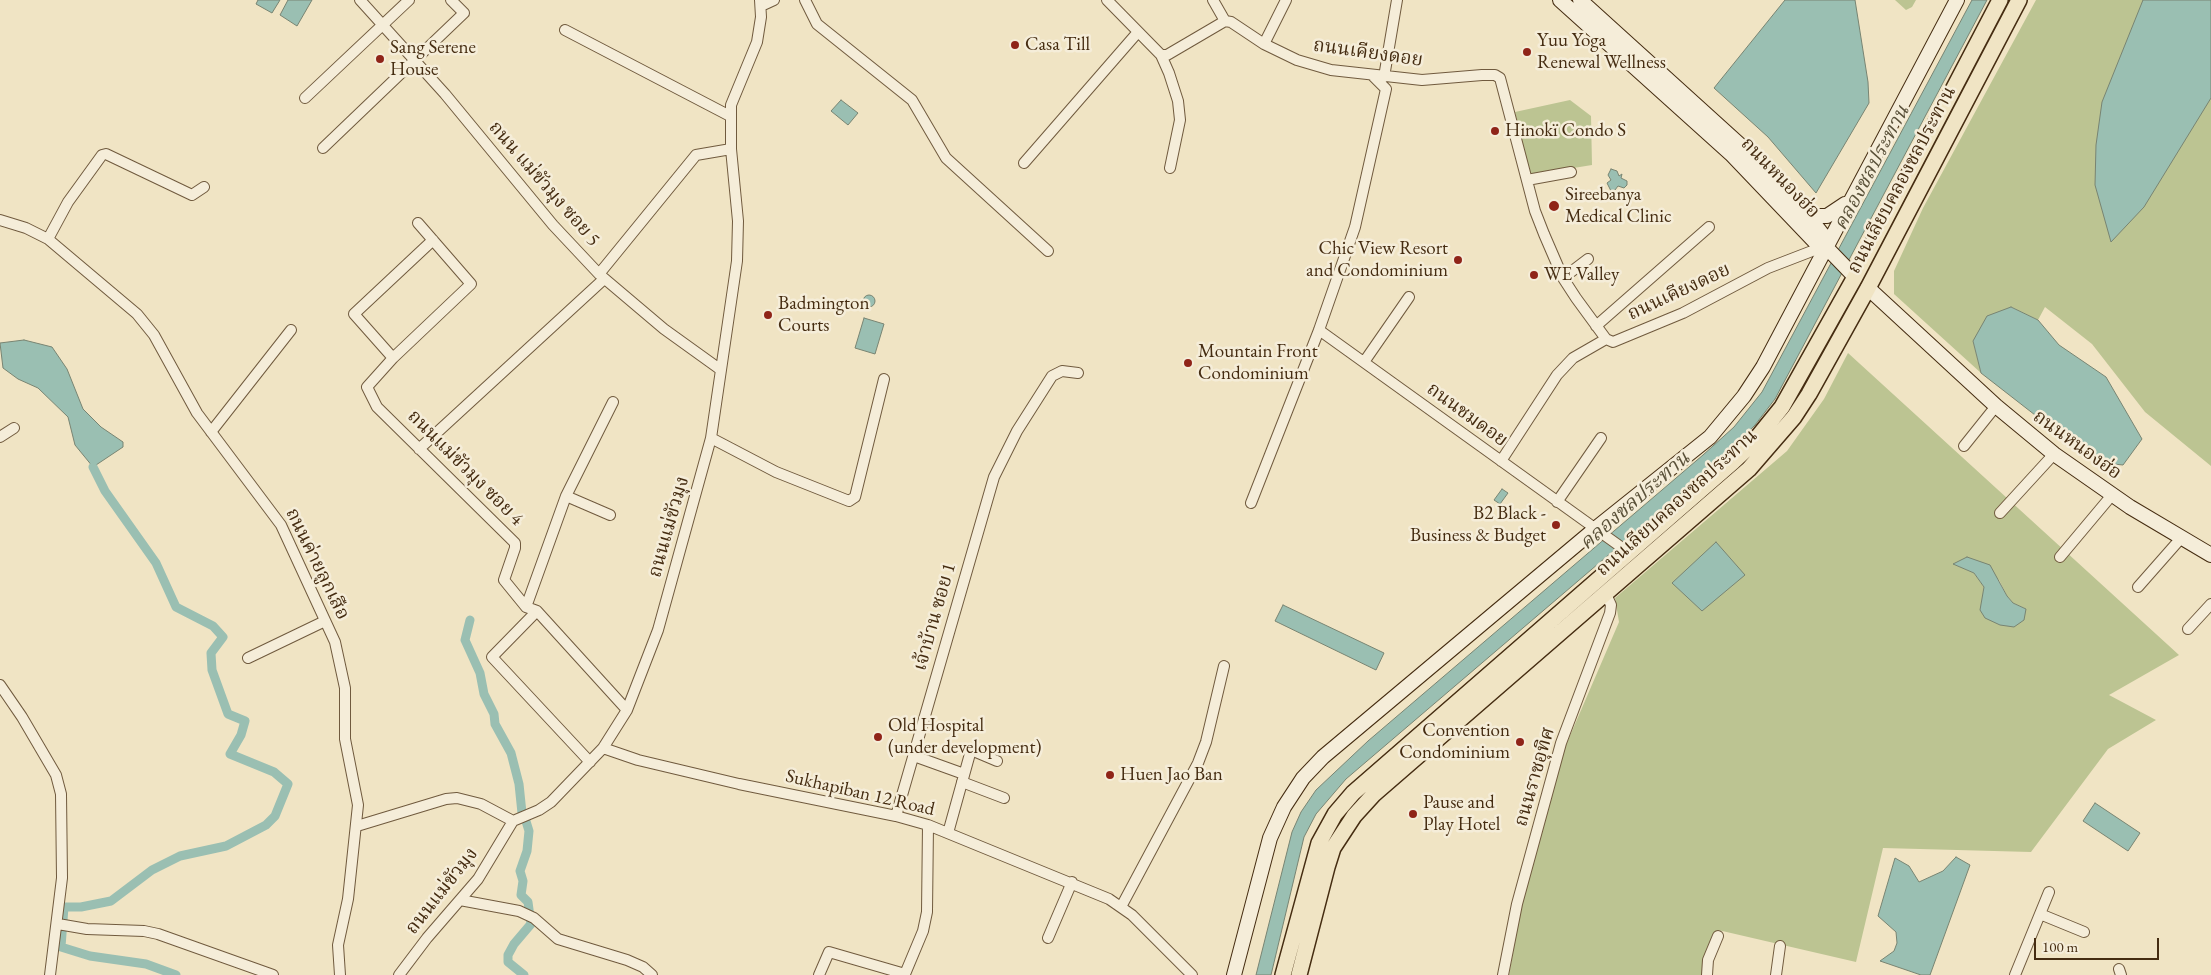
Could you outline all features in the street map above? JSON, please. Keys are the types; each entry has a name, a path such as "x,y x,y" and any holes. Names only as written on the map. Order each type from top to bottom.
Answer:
{"main road":[{"name":"ถนนหนองฮ่อ","path":"1560,0 1581,7 1740,145 1808,216 1823,235 1825,246"},
{"path":"1234,975 1270,838 1284,807 1303,778 1323,756 1595,529 1687,456 1722,425 1744,396 1763,367 1956,0"},
{"name":"ถนนเลียบคลองชลประทาน","path":"1283,975 1319,843 1336,814 1353,793 1733,462 1770,424 1800,379 2000,0"},
{"name":"ถนนเลียบคลองชลประทาน","path":"1299,975 1326,867 1333,848 1354,816 1374,794 1749,469 1777,439 1809,394 1868,288 2019,0"},
{"name":"ถนนหนองฮ่อ","path":"1581,7 1731,154 1815,242 1825,246"},
{"path":"1808,216 1827,216 1850,200"},
{"path":"1825,246 1868,288"},
{"name":"ถนนหนองฮ่อ","path":"1868,288 1996,406 2054,454 2112,495 2211,555"},
{"path":"1595,581 1606,594"}],"street":[{"name":"ถนน แม่ขัวมุง ซอย 5","path":"360,0 415,60 553,225 602,276 664,329 721,370"},
{"path":"305,98 409,0"},
{"path":"323,148 464,13 451,0"},
{"path":"760,3 774,0"},
{"path":"804,0 817,24 912,100 946,158 1048,251"},
{"path":"1107,0 1161,54 1178,101 1180,120 1170,168"},
{"path":"1161,54 1167,55 1225,21 1213,0"},
{"path":"1264,44 1286,0"},
{"path":"1384,77 1384,65 1397,0"},
{"name":"ถนนแม่ขัวมุง","path":"399,975 478,880 513,821 551,802 603,748 627,710 665,606 711,438 737,261 738,221 731,149 730,116 734,93 757,42 760,3"},
{"name":"ถนนเคียงดอย","path":"1225,21 1231,22 1264,44 1311,65 1384,77 1422,80 1495,75 1500,78 1526,180 1544,234 1563,278 1606,339 1613,342 1683,313 1768,268 1825,246"},
{"path":"565,30 730,116"},
{"path":"1024,163 1138,32"},
{"path":"1251,503 1319,330 1355,227 1386,89 1372,75"},
{"path":"419,449 602,276 696,154 731,149"},
{"path":"48,240 68,202 102,155 106,154 192,195 204,187"},
{"path":"1526,180 1571,172"},
{"name":"ถนนค่ายลูกเสือ","path":"0,220 26,228 48,240 137,314 154,335 197,413 281,525 325,620 339,655 346,688 343,729 356,787 357,826 348,899 338,945 340,975"},
{"path":"418,223 433,240 471,284 393,358 354,314 433,240"},
{"path":"1596,326 1709,227"},
{"path":"1563,278 1588,259"},
{"path":"1364,362 1409,297"},
{"path":"211,432 291,330"},
{"name":"ถนนชมดอย","path":"1319,330 1628,552"},
{"path":"1501,461 1557,375 1573,358 1606,339"},
{"name":"ถนนแม่ขัวมุง ซอย 4","path":"393,358 367,387 377,407 515,542 515,548 504,580 526,607 538,612 627,710"},
{"name":"เจ้าบ้าน ซอย 1","path":"896,816 986,499 994,477 1017,431 1052,376 1062,371 1078,373"},
{"path":"711,438 776,472 849,501 854,498 884,379"},
{"path":"526,607 566,496 613,402"},
{"path":"1964,446 1996,406"},
{"path":"0,437 14,428"},
{"path":"1557,502 1601,438"},
{"path":"2000,513 2054,454"},
{"path":"2060,557 2112,495"},
{"path":"566,496 610,515"},
{"path":"2138,587 2182,537"},
{"name":"ถนนราชอุทิศ","path":"1503,975 1517,904 1561,743 1610,613 1611,605 1606,594"},
{"path":"2188,629 2211,604"},
{"path":"538,612 492,657 590,762"},
{"path":"248,658 325,620"},
{"path":"1121,907 1198,763 1206,742 1224,666"},
{"path":"0,685 22,717 56,776 61,794 62,925 50,975"},
{"name":"Sukhapiban 12 Road","path":"603,748 638,760 740,784 896,816 928,825 1099,894 1121,907 1192,975"},
{"path":"948,833 971,750 997,760"},
{"path":"914,756 1004,798"},
{"path":"357,826 446,799 457,798 481,804 513,821"},
{"path":"819,975 829,952 907,974 923,932 927,912 928,825"},
{"path":"1048,938 1072,882"},
{"path":"2015,975 2049,892"},
{"path":"460,900 519,911 534,918 558,939 621,957 643,967 652,975"},
{"path":"2040,914 2084,932"},
{"path":"62,925 144,931 158,934 274,975"},
{"path":"1706,975 1708,960 1718,936"},
{"path":"1776,975 1780,946"}],"green space":[{"path":"1895,0 1916,0 1912,7 1906,10"},
{"path":"2036,0 2211,0 2211,466 2145,412 2092,344 2045,307 2038,320 2011,307 1973,341 1981,373 1894,294 1894,271 1923,208"},
{"path":"1570,100 1591,116 1592,165 1530,175 1515,112"},
{"path":"1848,353 2179,655 2109,695 2156,720 2108,749 2031,852 1883,848 1856,962 1718,930 1703,966 1702,975 1509,975 1523,899 1563,752 1619,622 1615,598 1787,451 1824,399","holes":["1954,564 1999,580 2013,603 2026,609 1983,598 1984,587 1974,573"]}],"water":[{"path":"258,0 280,0 272,13 256,4"},
{"path":"288,0 312,0 297,26 280,15"},
{"path":"1785,0 1855,0 1868,82 1869,103 1816,193 1768,137 1714,88"},
{"path":"1972,0 1987,0 1775,399 1755,425 1728,453 1346,779 1316,814 1304,837 1271,975 1256,975 1292,832 1301,812 1316,790 1368,741 1703,455 1734,427 1762,392"},
{"path":"2143,0 2211,0 2211,98 2144,207 2111,242 2095,185 2096,145 2102,102"},
{"path":"841,100 858,113 848,125 831,111"},
{"path":"1611,169 1617,171 1619,176 1622,174 1621,178 1627,181 1627,185 1624,188 1618,186 1615,190 1611,191 1607,183 1611,180 1608,175"},
{"path":"867,295 871,295 875,301 871,307 867,307 863,303 863,299"},
{"path":"2011,307 2038,320 2059,345 2106,377 2142,439 2123,465 2104,463 2071,443 1981,373 1973,341 1987,316"},
{"path":"864,318 884,324 875,354 855,348"},
{"path":"24,340 52,347 67,369 83,409 101,427 123,442 123,447 93,467 75,445 68,417 38,388 18,379 3,368 0,343"},
{"path":"1502,489 1508,493 1500,504 1494,500"},
{"path":"1716,542 1745,575 1702,611 1672,583"},
{"path":"1967,557 1990,565 2007,596 2013,603 2026,609 2024,620 2014,627 2000,625 1985,618 1980,610 1984,587 1974,573 1953,564"},
{"path":"1283,605 1384,653 1376,670 1275,621"},
{"path":"2095,803 2140,833 2128,851 2083,821"},
{"path":"1956,857 1970,865 1930,975 1921,975 1880,961 1894,951 1897,943 1896,932 1878,916 1895,858 1909,866 1919,882 1943,871"}],"waterway":[{"path":"93,467 105,491 156,563 176,607 213,626 223,637 211,653 212,670 228,714 245,721 241,735 230,754 274,772 288,784 275,816 266,825 226,846 180,856 152,870 111,901 81,907 64,907 61,947 90,956 146,964 176,975"},
{"path":"470,620 465,640 480,673 484,694 494,714 495,724 511,753 519,784 522,813"},
{"path":"524,975 508,962 508,955 514,944 531,924 528,902 521,895 523,881 520,871 527,851 529,831 525,818"}],"place":[{"name":"Casa Till","path":"1015,45"},
{"name":"Yuu Yoga Renewal Wellness","path":"1527,52"},
{"name":"Sang Serene House","path":"380,59"},
{"name":"Hinokï Condo S","path":"1495,131"},
{"name":"Sireebanya Medical Clinic","path":"1554,206"},
{"name":"Chic View Resort and Condominium","path":"1458,260"},
{"name":"WE Valley","path":"1534,275"},
{"name":"Badmington Courts","path":"768,315"},
{"name":"Mountain Front Condominium","path":"1188,363"},
{"name":"B2 Black - Business & Budget","path":"1556,525"},
{"name":"Old Hospital (under development)","path":"878,737"},
{"name":"Convention Condominium","path":"1520,742"},
{"name":"Huen Jao Ban","path":"1110,775"},
{"name":"Pause and Play Hotel","path":"1413,814"}],"water label":[{"name":"คลองชลประทาน","path":"1872,168"},
{"name":"คลองชลประทาน","path":"1635,501"}]}
